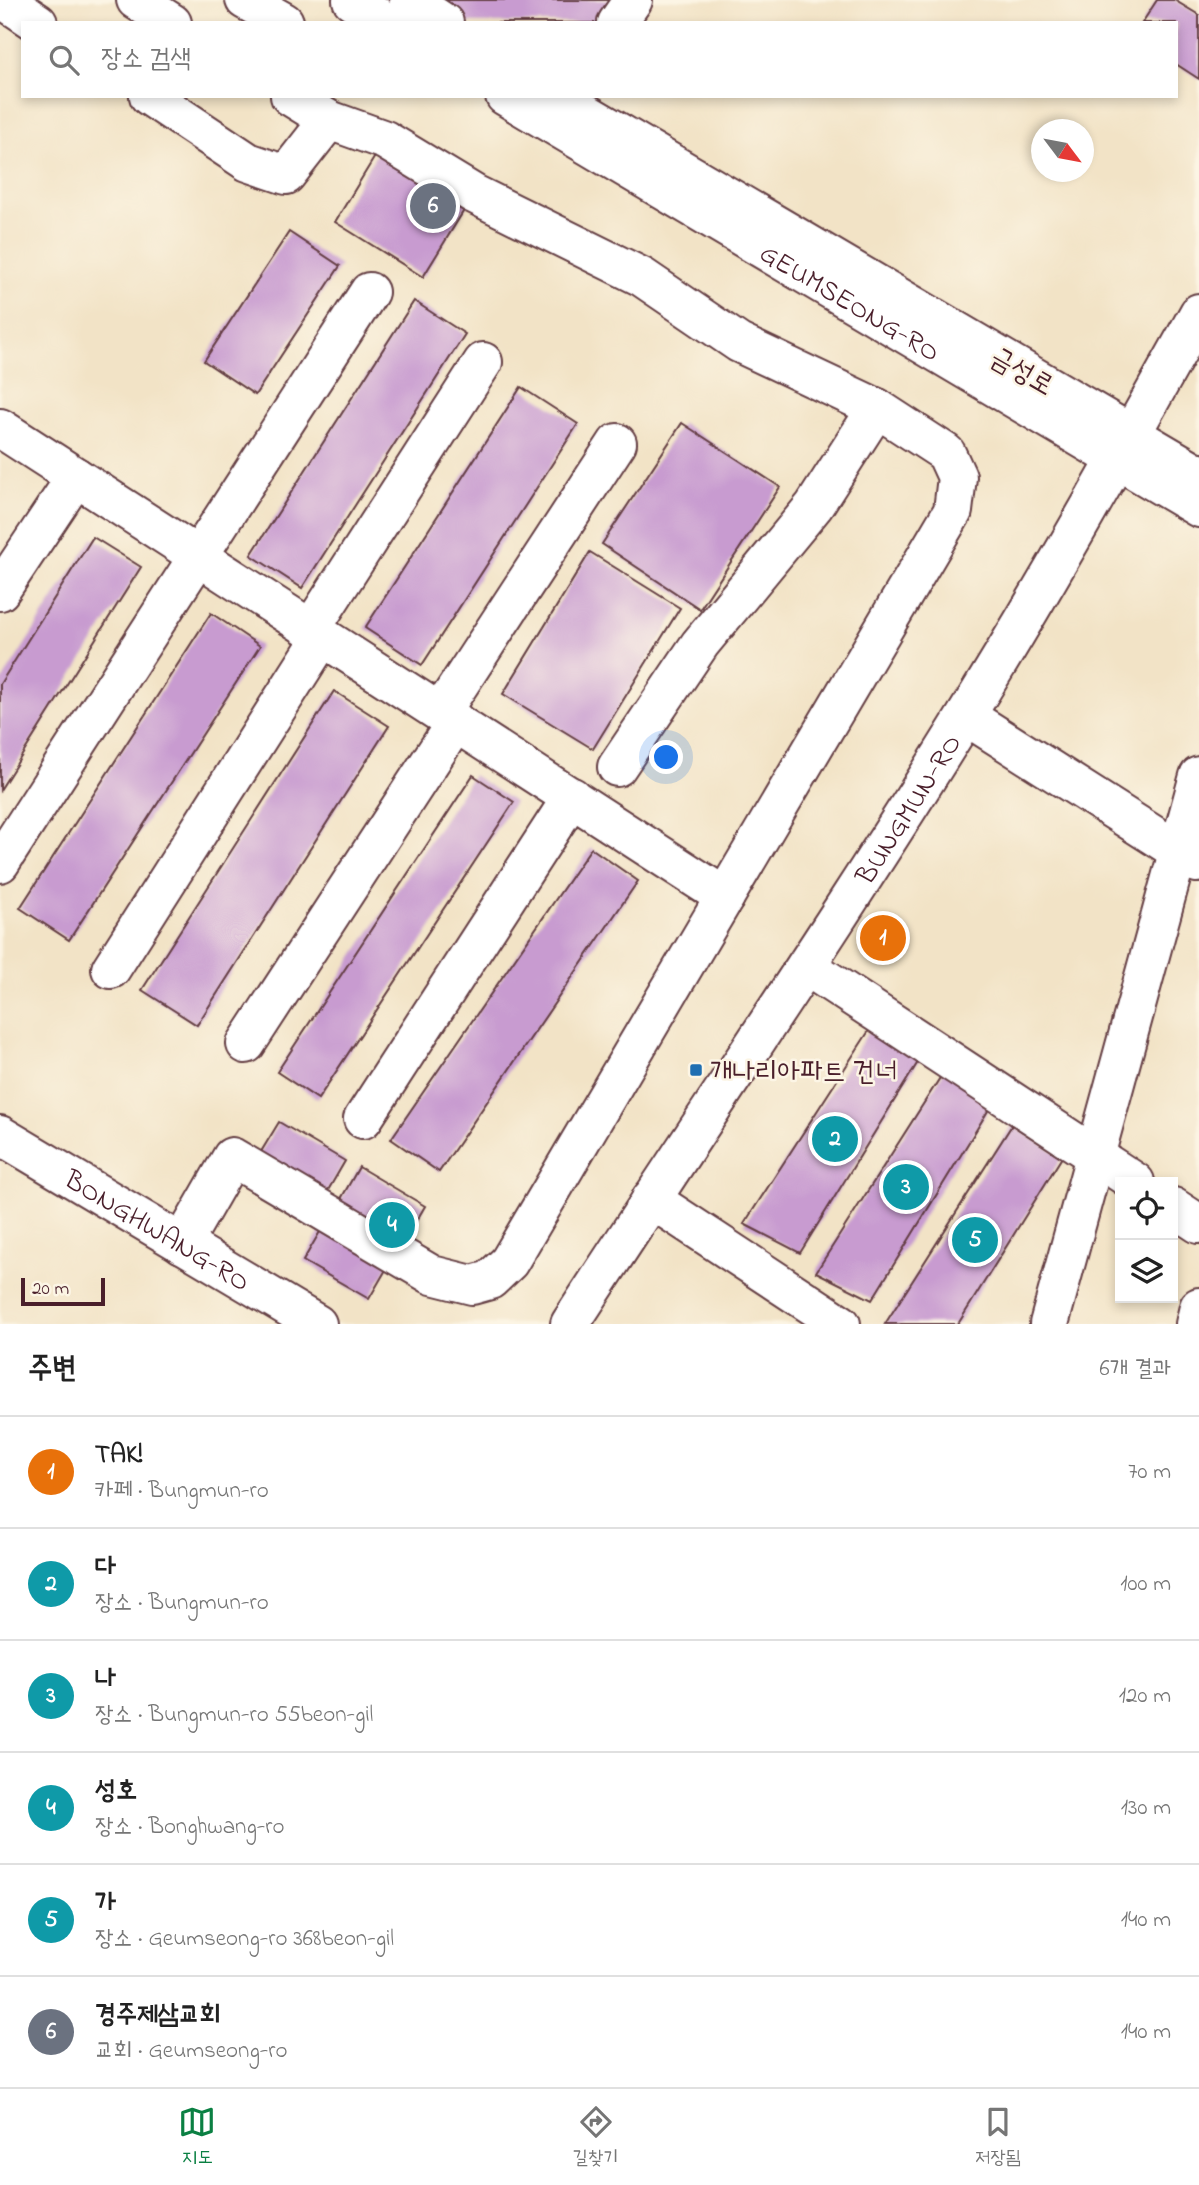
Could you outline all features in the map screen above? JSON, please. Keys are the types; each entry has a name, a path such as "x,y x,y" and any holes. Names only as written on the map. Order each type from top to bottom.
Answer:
{"street":[{"path":"4,0 35,21"},
{"path":"136,0 169,21"},
{"path":"245,0 282,21"},
{"path":"352,0 385,21"},
{"path":"409,0 441,21"},
{"path":"618,21 633,0"},
{"path":"152,98 248,162 286,175 329,120"},
{"path":"182,1244 232,1157 432,1275 472,1285 490,1280 509,1262 953,511 957,477 946,453 877,408 739,343 642,277 474,194 385,140 329,120 293,98"},
{"name":"GEUMSEONG-RO","path":"519,98 560,104 1124,447 1199,508"},
{"path":"0,863 369,292"},
{"name":"BUNGMUN-RO","path":"570,1324 806,967 966,716 1124,447 1199,313"},
{"path":"111,969 483,362"},
{"path":"617,767 699,644 814,506 877,408"},
{"path":"0,428 725,897"},
{"path":"246,1044 617,443"},
{"path":"1124,447 1199,474"},
{"path":"0,591 76,477"},
{"path":"966,716 1189,858"},
{"path":"1049,1324 1095,1156 1189,858 1199,776"},
{"path":"363,1119 572,797"},
{"path":"806,967 1127,1177"},
{"name":"BONGHWANG-RO","path":"0,1135 317,1324"},
{"path":"651,1199 841,1324"},
{"path":"1178,1210 1199,1224"},
{"path":"1195,1324 1199,1307"}],"building":[{"path":"352,0 633,0 618,21 385,21"},
{"path":"1157,0 1174,0 1199,15 1199,79 1178,65 1178,21 1143,21"},
{"path":"385,140 474,194 423,277 335,222"},
{"path":"289,232 340,266 255,395 204,361"},
{"path":"414,301 465,334 302,588 251,555"},
{"path":"521,387 578,424 422,665 365,628"},
{"path":"682,423 780,487 700,609 602,544"},
{"path":"93,537 141,567 0,790 0,684"},
{"path":"590,552 680,608 593,749 503,694"},
{"path":"211,613 260,646 69,940 20,908"},
{"path":"334,691 389,726 197,1025 142,990"},
{"path":"473,775 514,802 318,1099 277,1072"},
{"path":"591,848 638,881 439,1172 391,1139"},
{"path":"874,1023 923,1054 800,1253 744,1224"},
{"path":"945,1070 994,1101 872,1300 816,1272"},
{"path":"279,1122 345,1161 323,1199 256,1160"},
{"path":"1012,1125 1062,1157 958,1324 885,1324"},
{"path":"359,1167 425,1206 403,1244 337,1206"},
{"path":"325,1223 391,1261 369,1299 303,1261"}],"place":[{"name":"경주제삼교회","path":"433,206"},
{"name":"TAK!","path":"883,938"},
{"name":"개나리아파트 건너","path":"696,1070"},
{"name":"다","path":"835,1139"},
{"name":"나","path":"906,1187"},
{"name":"성호","path":"392,1225"},
{"name":"가","path":"975,1240"}]}
